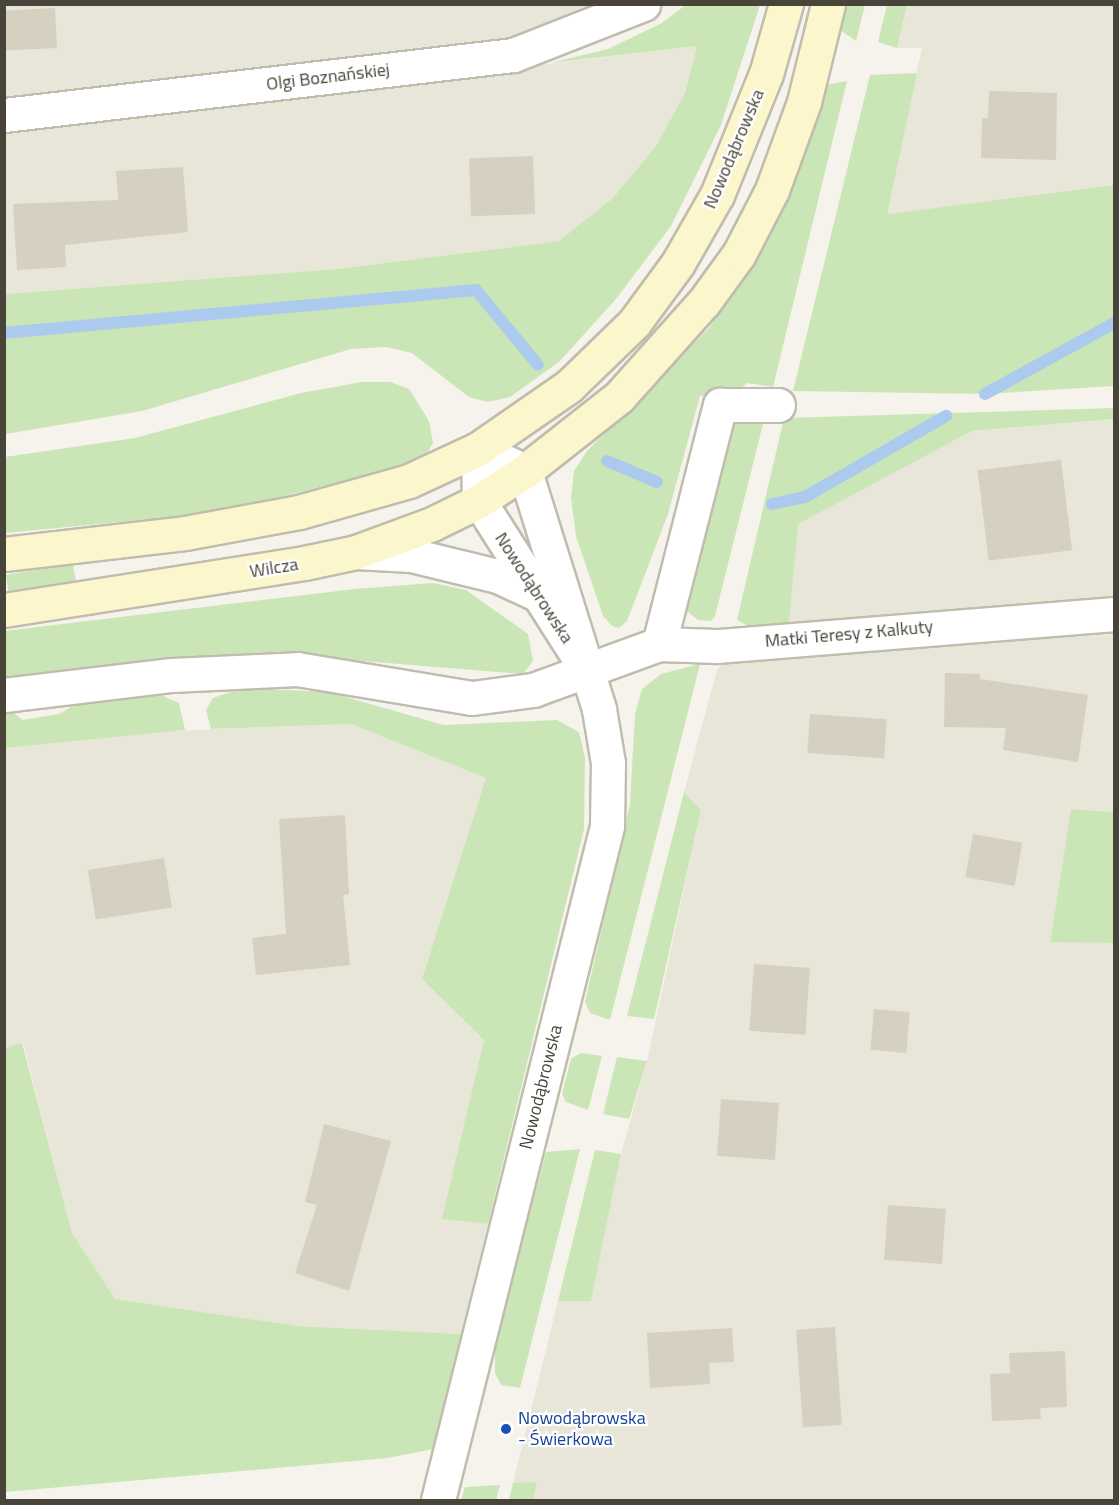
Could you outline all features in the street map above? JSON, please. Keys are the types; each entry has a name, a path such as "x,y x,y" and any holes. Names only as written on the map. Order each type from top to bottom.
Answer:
{"street":[{"name":"Olgi Boznańskiej","path":"4,115 513,55 643,4"},
{"name":"Nowodąbrowska","path":"478,449 569,386 634,323 678,263 717,195 766,74 786,4"},
{"path":"4,554 185,533 298,512 409,481 478,449 525,471 619,397 704,303 739,254 772,190 804,102 828,4"},
{"path":"659,644 720,405 778,405"},
{"path":"478,449 479,501"},
{"name":"Nowodąbrowska","path":"438,1500 607,826 608,763 599,709 525,471"},
{"name":"Wilcza","path":"4,610 294,565 356,552 432,524 479,501 525,471"},
{"name":"Nowodąbrowska","path":"479,501 588,672"},
{"path":"356,552 411,555 498,576 539,595"},
{"name":"Matki Teresy z Kalkuty","path":"4,695 172,675 297,669 472,698 533,690 588,672 659,644 717,646 1114,614"}],"shaded area":[{"path":"4,5 606,5 513,45 5,102"},
{"path":"907,5 1114,5 1114,185 886,214 922,48 897,48"},
{"path":"697,46 685,93 656,146 613,198 559,241 337,269 5,294 5,130"},
{"path":"1114,419 1114,598 789,623 797,524 972,431"},
{"path":"1114,634 1114,812 1071,809 1050,941 1114,943 1114,1500 533,1500 537,1483 513,1483 558,1301 591,1301 621,1154 647,1061 701,810 684,792 717,670 724,661"},
{"path":"351,724 487,777 422,979 484,1040 443,1219 488,1224 461,1334 297,1326 115,1299 72,1233 23,1043 5,1048 5,748 169,731"}],"green space":[{"path":"687,4 760,5 721,125 671,226 616,299 559,362 510,397 488,402 469,397 412,353 386,347 351,349 142,411 5,434 5,294 337,269 559,241 613,198 656,146 685,93 697,46 550,63 608,49 662,23"},
{"path":"842,5 865,5 856,41 836,27"},
{"path":"887,5 907,5 897,48 878,42"},
{"path":"917,73 887,214 1114,185 1114,386 985,394 793,391 870,75"},
{"path":"847,81 773,387 747,383 735,393 700,396 668,514 627,621 619,628 612,626 603,616 576,536 571,497 574,471 587,451 709,328 754,257 789,184 806,145 820,86"},
{"path":"362,382 390,382 409,389 429,421 433,443 427,453 393,468 273,499 172,517 5,533 5,457 135,438 301,393"},
{"path":"1114,408 1114,419 972,431 798,524 789,623 749,626 737,620 784,418"},
{"path":"733,416 764,420 715,616 711,621 698,620 687,611 684,596"},
{"path":"73,564 76,582 9,592 6,575"},
{"path":"433,583 466,590 528,634 533,661 523,674 313,657 5,683 4,631 355,589"},
{"path":"700,664 610,1020 590,1013 585,1002 630,804 635,714 642,689 661,674"},
{"path":"244,688 328,692 444,725 557,720 579,732 585,758 584,829 488,1224 442,1219 484,1040 422,979 486,778 351,724 211,729 206,710 213,698"},
{"path":"161,695 179,703 185,730 5,748 4,710 11,710 22,720 59,714 81,701"},
{"path":"684,792 701,810 654,1019 627,1016"},
{"path":"1071,809 1114,812 1114,943 1050,942"},
{"path":"22,1043 72,1233 115,1299 297,1326 461,1334 433,1449 388,1458 5,1492 4,1048"},
{"path":"581,1053 602,1056 588,1110 566,1102 562,1094 571,1059"},
{"path":"617,1057 647,1061 629,1119 603,1114"},
{"path":"580,1149 520,1388 501,1385 495,1373 495,1345 546,1152"},
{"path":"595,1150 621,1154 591,1301 558,1301"},
{"path":"537,1482 533,1500 509,1500 513,1483"},
{"path":"500,1485 496,1500 461,1500 465,1487"}],"building":[{"path":"55,8 57,48 6,51 4,11"},
{"path":"989,91 1057,93 1056,160 981,158 982,118 988,118"},
{"path":"533,156 535,214 471,216 469,158"},
{"path":"183,167 188,232 65,245 66,267 17,270 13,204 118,200 116,171"},
{"path":"1061,460 1072,550 989,561 978,470"},
{"path":"945,673 980,674 980,679 1088,695 1078,762 1003,750 1006,728 944,727"},
{"path":"810,714 887,719 884,758 807,753"},
{"path":"345,815 349,894 343,895 350,965 256,975 252,938 286,934 279,819"},
{"path":"973,834 1022,843 1015,886 965,877"},
{"path":"164,858 172,907 96,919 88,870"},
{"path":"754,964 810,968 805,1035 749,1031"},
{"path":"874,1009 910,1012 906,1053 870,1050"},
{"path":"721,1099 779,1103 775,1160 717,1156"},
{"path":"324,1124 391,1141 349,1291 295,1273 317,1205 305,1202"},
{"path":"888,1205 946,1209 942,1264 884,1260"},
{"path":"835,1327 842,1425 803,1427 796,1330"},
{"path":"732,1328 734,1362 709,1363 710,1384 650,1388 647,1333"},
{"path":"1065,1351 1067,1407 1040,1408 1041,1419 992,1421 990,1374 1010,1373 1009,1353"}],"waterway":[{"path":"4,333 476,290 538,365"},
{"path":"985,394 1114,323"},
{"path":"772,504 805,497 946,416"},
{"path":"607,461 657,482"}],"place":[{"name":"Nowodąbrowska - Świerkowa","path":"506,1429"}]}
